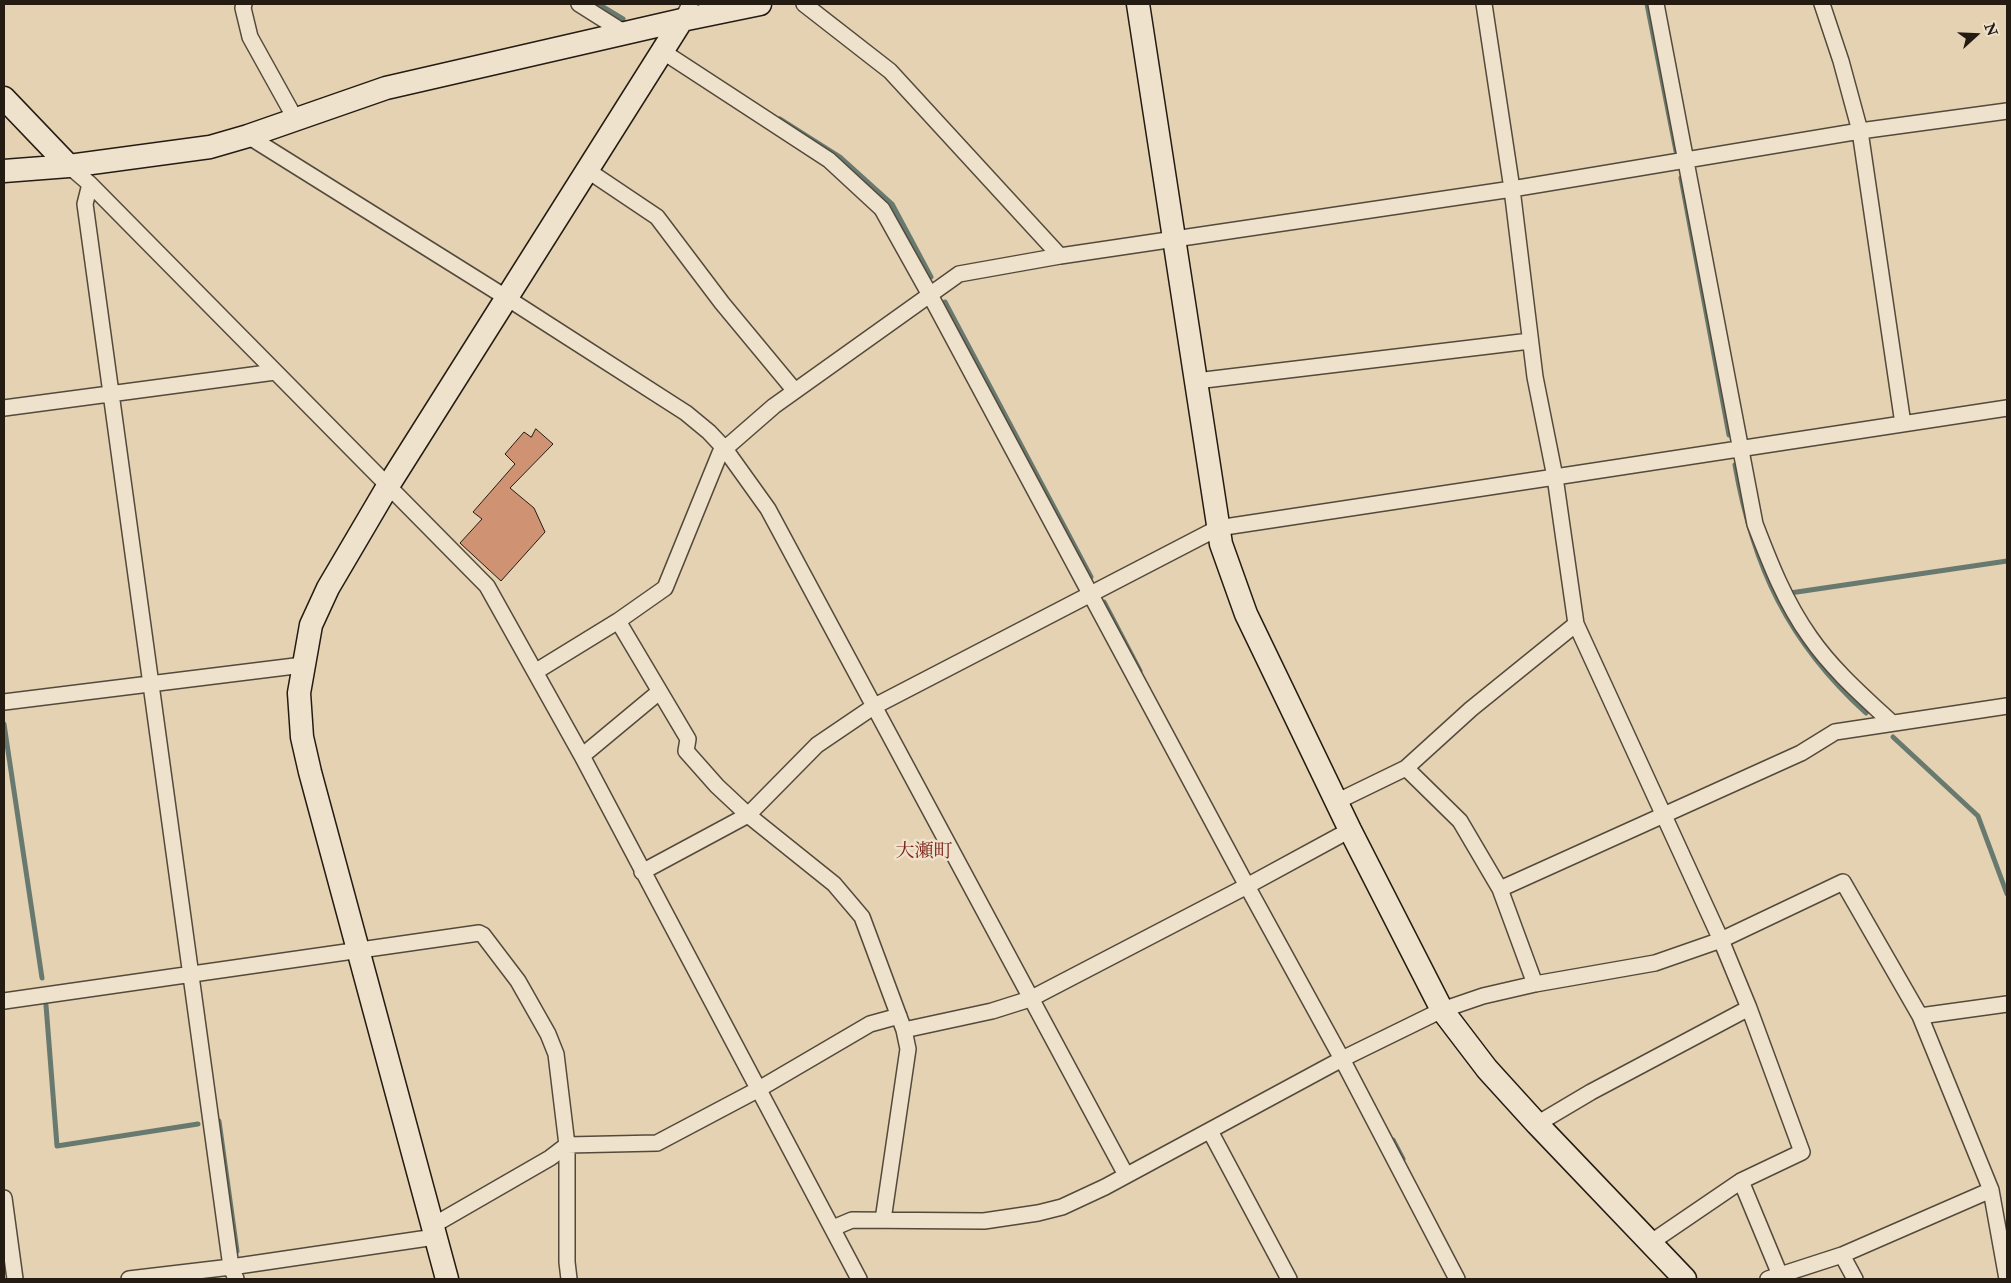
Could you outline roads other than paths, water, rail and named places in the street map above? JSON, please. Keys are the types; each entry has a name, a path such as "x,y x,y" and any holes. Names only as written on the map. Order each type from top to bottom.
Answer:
{"street":[{"path":"244,4 243,8 250,37 296,120"},
{"path":"579,4 624,33"},
{"path":"4,171 69,166 210,147 296,120 386,88 624,33 686,12 760,4"},
{"path":"804,4 890,71 1060,256"},
{"path":"1138,4 1218,528 1221,544 1246,614 1336,802 1442,1010 1487,1069 1536,1124 1685,1279"},
{"path":"1484,4 1512,189 1535,377 1555,477 1576,624 1665,814 1721,940 1749,1008 1802,1152 1741,1181 1650,1243"},
{"path":"1656,4 1755,524 1775,577 1810,638 1851,686 1892,723"},
{"path":"1822,4 1841,60 1860,131 1903,424"},
{"path":"447,1279 312,782 302,737 299,693 303,665 311,625 328,588 388,486 686,12"},
{"path":"662,51 829,160 882,209 1247,886 1342,1058 1457,1279"},
{"path":"4,98 69,166 90,184 487,586 582,756 642,872 834,1228 859,1279"},
{"path":"535,672 618,621 665,588 720,453 725,448 774,406 959,274 1060,256 1512,189 1860,131 2007,111"},
{"path":"248,136 507,298 686,413 725,448 768,509 1126,1175"},
{"path":"588,170 658,217 722,303 795,391"},
{"path":"90,184 85,204 110,394 234,1273"},
{"path":"1196,381 1530,341"},
{"path":"4,408 275,372"},
{"path":"642,872 748,815 817,745 873,707 1218,528 2007,408"},
{"path":"618,621 688,739 686,752 717,786 748,815 834,884 862,918 901,1023 908,1049 883,1220"},
{"path":"1336,802 1406,768 1471,709 1576,624"},
{"path":"4,702 303,665"},
{"path":"582,756 659,692"},
{"path":"1500,889 1801,753 1835,732 2007,706"},
{"path":"1406,768 1460,821 1500,889 1535,984"},
{"path":"130,1279 234,1273 433,1231 550,1158 567,1145 657,1143 759,1089 870,1024 901,1023 992,1011 1030,999 1350,830"},
{"path":"834,1228 852,1220 984,1221 1038,1213 1062,1207 1210,1131 1342,1058 1442,1010 1483,996 1535,984 1655,963 1721,940 1843,882 1920,1016 1990,1190 2007,1279"},
{"path":"4,1001 479,933 483,935 518,981 548,1034 556,1054 567,1145 567,1262 569,1279"},
{"path":"1920,1016 2007,1004"},
{"path":"1536,1124 1591,1092 1749,1008"},
{"path":"1210,1131 1289,1279"},
{"path":"1741,1181 1774,1277 1842,1255 1990,1190"},
{"path":"4,1198 15,1279"},
{"path":"1842,1255 1855,1279"}],"waterway":[{"path":"598,4 623,19"},
{"path":"1647,4 1676,151"},
{"path":"780,119 840,157 892,204 931,277"},
{"path":"1681,178 1729,435"},
{"path":"945,302 1091,577"},
{"path":"1735,465 1752,537 1778,601 1815,659 1866,713"},
{"path":"1790,593 2007,561"},
{"path":"1104,602 1140,671"},
{"path":"4,724 42,978"},
{"path":"1893,737 1978,816 2007,894"},
{"path":"46,1005 57,1146 198,1124"},
{"path":"219,1121 237,1251"},
{"path":"1393,1140 1403,1159"}],"district":[{"name":"大瀬町","path":"924,853"}]}
